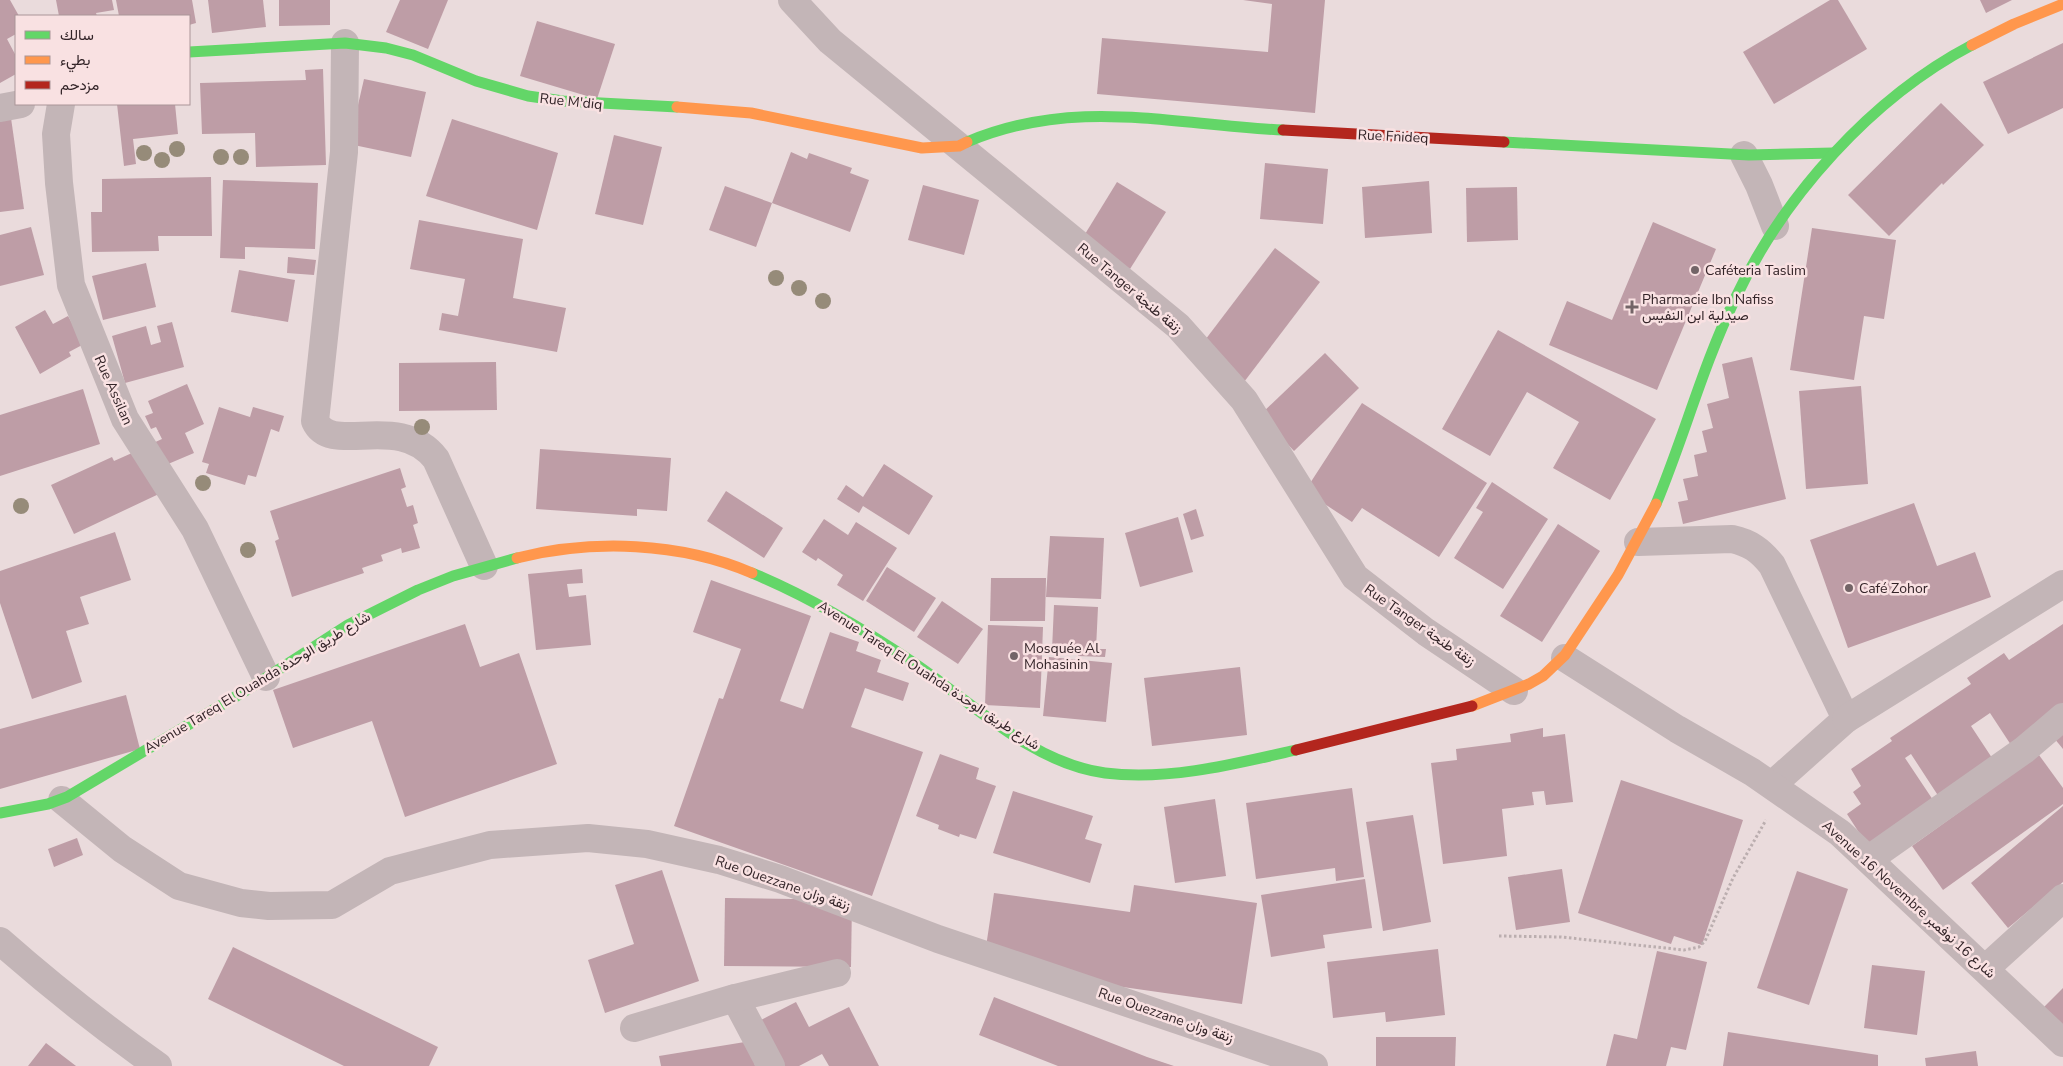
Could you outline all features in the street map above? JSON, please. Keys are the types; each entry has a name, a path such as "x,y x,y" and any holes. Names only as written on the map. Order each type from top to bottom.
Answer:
{"street":[{"name":"Rue Tanger زنقة طنجة","path":"792,0 830,41 1178,326 1244,400 1348,568 1363,586 1426,632 1514,691"},
{"name":"Avenue Tareq El Ouahda شارع طريق الوحدة","path":"0,813 62,800 266,677 313,646 382,607 450,577 505,559 564,548 614,545 685,553 741,568 799,591 856,624 1029,744 1074,767 1119,776 1161,774 1221,765 1304,748 1469,706 1514,691 1545,676 1565,658 1638,542 1663,487 1728,314 1746,276 1775,226 1833,153 1894,97 1942,64 2027,17 2063,4"},
{"name":"Rue M'diq","path":"190,52 345,43 386,48 413,55 476,81 528,96 563,101 752,113 922,148 959,146"},
{"path":"345,43 344,152 315,421 323,432 339,437 396,435 428,448 436,459 484,566"},
{"path":"0,108 16,105"},
{"name":"Rue Assilan","path":"61,105 56,134 58,183 70,285 125,420 195,529 266,677"},
{"name":"Rue Fnideq","path":"959,146 992,132 1038,120 1074,116 1140,116 1256,129 1744,154 1833,153"},
{"path":"1744,154 1759,185 1775,226"},
{"path":"1638,542 1725,538 1746,542 1760,550 1772,564 1846,719"},
{"path":"1778,789 1846,719 2063,584"},
{"name":"Avenue 16 Novembre شارع 16 نوفمبر","path":"1565,658 1677,729 1778,789 1840,833 1986,968 2063,1043"},
{"path":"1869,859 2024,750 2063,717"},
{"name":"Rue Ouezzane زنقة وزان","path":"62,800 122,849 179,886 241,903 269,906 332,905 390,871 490,845 588,838 647,844 719,860 780,879 938,939 1314,1066"},
{"path":"1986,968 2063,898"},
{"path":"0,941 56,991 158,1066"},
{"path":"634,1028 735,998 837,973"},
{"path":"735,998 772,1066"}],"path":[{"path":"1500,936 1561,937 1684,950 1699,947 1778,789"}],"building":[{"path":"0,0 10,0 18,15 15,15 15,35 7,39 15,54 15,75 0,83"},
{"path":"56,0 112,0 114,10 96,13 97,15 59,15"},
{"path":"116,0 192,0 196,23 190,25 190,15 119,15"},
{"path":"208,0 263,0 266,27 212,33"},
{"path":"279,0 330,0 330,25 279,26"},
{"path":"400,0 448,0 428,49 386,32"},
{"path":"1243,0 1325,0 1315,113 1097,94 1102,38 1268,52 1272,4"},
{"path":"1830,0 1838,0 1867,49 1774,104 1743,52"},
{"path":"1980,0 2012,0 1986,13"},
{"path":"537,21 615,44 597,99 520,76"},
{"path":"2063,43 2063,108 2008,134 1983,82"},
{"path":"323,69 326,165 256,167 255,133 202,134 200,83 306,80 305,70"},
{"path":"364,79 426,92 411,157 349,144"},
{"path":"1941,103 1984,145 1943,185 1942,183 1889,236 1848,195"},
{"path":"117,105 175,105 178,134 133,139 136,164 124,166"},
{"path":"11,118 24,209 0,212 0,120"},
{"path":"452,119 558,153 537,230 426,196"},
{"path":"614,135 662,147 643,225 595,214"},
{"path":"791,152 807,159 809,153 852,168 850,173 869,180 850,232 772,203"},
{"path":"1265,163 1328,169 1323,224 1260,219"},
{"path":"211,177 212,236 158,236 159,251 92,252 91,212 102,212 102,179"},
{"path":"223,180 318,183 315,249 245,247 245,259 220,258"},
{"path":"1429,181 1432,233 1365,238 1362,187"},
{"path":"1117,182 1166,212 1130,269 1082,239"},
{"path":"923,185 979,200 964,255 908,240"},
{"path":"725,186 772,203 756,247 709,230"},
{"path":"1517,187 1518,240 1467,242 1466,188"},
{"path":"419,220 523,239 513,298 566,308 557,352 439,330 442,313 458,316 465,279 410,269"},
{"path":"1653,222 1716,249 1657,390 1549,345 1567,301 1612,320"},
{"path":"31,227 44,275 0,286 0,235"},
{"path":"1812,228 1896,240 1884,319 1864,316 1854,380 1790,370"},
{"path":"1275,248 1320,282 1244,382 1199,348"},
{"path":"288,257 316,260 314,275 287,273"},
{"path":"146,263 156,307 103,320 92,276"},
{"path":"239,270 295,280 288,322 231,312"},
{"path":"45,310 53,324 68,316 84,344 69,352 71,356 40,374 15,327"},
{"path":"172,322 184,367 125,383 112,336 146,326 151,345 161,342 157,326"},
{"path":"1498,330 1656,419 1610,500 1553,468 1579,422 1527,392 1490,456 1442,429"},
{"path":"1325,353 1359,388 1294,451 1260,415"},
{"path":"1752,357 1786,499 1683,524 1678,502 1688,500 1683,479 1698,476 1694,455 1707,452 1702,431 1713,428 1707,404 1729,398 1722,364"},
{"path":"496,362 497,410 399,411 399,363"},
{"path":"187,384 204,424 185,433 194,453 161,467 151,444 162,439 156,427 151,429 145,416 153,413 148,401"},
{"path":"1861,386 1868,484 1806,489 1799,391"},
{"path":"83,389 100,444 0,476 0,415"},
{"path":"1362,403 1487,483 1439,557 1362,508 1352,522 1305,491"},
{"path":"219,407 250,417 253,407 284,416 279,432 271,429 256,477 248,475 245,485 206,473 209,464 202,462"},
{"path":"141,449 161,493 74,534 51,485 112,457 114,461"},
{"path":"540,449 671,458 667,511 637,509 637,516 536,509"},
{"path":"884,464 933,496 909,535 863,506 859,513 837,499 846,485 863,497"},
{"path":"400,468 406,487 401,489 407,507 413,505 418,523 413,525 420,548 402,553 401,548 381,555 383,561 362,568 364,573 292,597 275,541 279,539 270,511"},
{"path":"1492,482 1548,519 1503,589 1454,558 1483,512 1476,508"},
{"path":"726,491 783,528 764,558 707,521"},
{"path":"1914,503 1937,566 1975,552 1991,597 1848,648 1810,540"},
{"path":"1196,509 1204,536 1191,540 1183,514"},
{"path":"1178,517 1193,572 1140,587 1125,533"},
{"path":"824,519 848,535 856,522 897,548 863,601 837,585 843,575 818,558 816,561 802,552"},
{"path":"1558,524 1600,551 1542,642 1500,616"},
{"path":"115,532 131,580 80,597 89,624 66,631 82,682 32,699 0,603 0,571"},
{"path":"1050,536 1104,538 1101,599 1046,597"},
{"path":"887,567 936,598 914,632 866,601"},
{"path":"582,569 583,583 567,584 569,597 586,595 591,645 536,650 528,574"},
{"path":"991,578 1046,578 1045,621 990,621"},
{"path":"711,580 811,616 780,701 803,709 830,632 859,642 856,651 881,660 877,672 909,683 903,701 865,688 851,727 923,752 872,896 674,826 719,698 723,699 741,649 693,632"},
{"path":"942,601 983,629 958,664 917,637"},
{"path":"1054,605 1098,607 1096,649 1106,649 1105,657 1078,656 1078,651 1052,650"},
{"path":"465,624 480,667 519,653 557,764 405,817 372,721 293,748 273,690"},
{"path":"2063,624 2063,703 2011,745 1990,713 1971,726 1996,764 1939,797 1911,754 1905,758 1933,800 1867,845 1847,814 1861,804 1853,792 1861,786 1851,769 1892,741 1890,738 1971,684 1967,678 2004,653 2009,660"},
{"name":"Mosquée Al Mohasinin","path":"988,625 1043,627 1040,708 985,705"},
{"path":"1049,657 1112,663 1106,722 1043,716"},
{"path":"1240,667 1247,735 1152,746 1144,678"},
{"path":"126,695 140,749 0,789 0,729"},
{"path":"1543,728 1543,737 1565,734 1573,802 1546,805 1544,791 1532,792 1534,805 1502,809 1507,856 1443,864 1431,763 1457,760 1456,749 1511,742 1510,734"},
{"path":"2063,730 2063,749 2054,738"},
{"path":"940,754 979,768 976,779 996,786 976,839 960,834 959,837 938,829 939,825 916,816"},
{"path":"2039,755 2063,788 2063,804 1943,890 1912,846"},
{"path":"1621,780 1743,820 1702,945 1674,936 1671,944 1578,913"},
{"path":"1352,788 1364,877 1336,881 1335,868 1256,879 1246,803"},
{"path":"1013,791 1093,816 1085,839 1102,844 1090,883 993,853"},
{"path":"1215,799 1226,876 1175,883 1164,807"},
{"path":"2063,806 2063,882 2008,928 1971,883"},
{"path":"1413,815 1431,922 1383,931 1366,822"},
{"path":"77,838 83,855 54,867 48,849"},
{"path":"1562,869 1570,922 1516,930 1508,877"},
{"path":"662,870 699,981 605,1013 588,960 634,944 615,885"},
{"path":"1797,871 1848,889 1809,1005 1757,988"},
{"path":"1365,879 1372,928 1323,935 1325,948 1271,957 1261,895"},
{"path":"1134,885 1257,903 1242,1004 983,967 994,893 1130,912"},
{"path":"725,898 852,900 851,967 724,966"},
{"path":"233,947 438,1047 429,1066 344,1066 208,999"},
{"path":"1438,949 1445,1015 1386,1022 1385,1012 1333,1018 1327,962"},
{"path":"1657,951 1707,962 1686,1050 1671,1047 1666,1066 1606,1066 1614,1034 1637,1039"},
{"path":"1872,965 1925,971 1917,1035 1864,1028"},
{"path":"2063,988 2063,1031 2041,1010"},
{"path":"994,997 1174,1066 1058,1066 979,1035"},
{"path":"796,1002 809,1027 849,1007 879,1066 829,1066 822,1054 799,1066 777,1066 755,1023"},
{"path":"1728,1032 1878,1055 1878,1066 1723,1066"},
{"path":"1376,1037 1456,1037 1455,1066 1376,1066"},
{"path":"751,1041 755,1066 661,1066 659,1056"},
{"path":"46,1043 76,1066 28,1066"},
{"path":"1976,1051 1978,1066 1926,1066 1925,1058"}],"traffic: fast":[{"path":"190,52 345,43 386,48 413,55 476,81 528,96 563,101 677,107"},
{"path":"1656,504 1713,349 1735,299 1755,261 1778,224 1804,188 1865,122 1899,93 1935,67 1972,45"},
{"path":"967,142 1007,128 1047,120 1085,117 1163,119 1283,130"},
{"path":"1504,142 1749,155 1833,153"},
{"path":"0,813 48,804 67,797 250,688 348,625 418,590 453,576 517,558"},
{"path":"752,573 794,592 855,625 914,663 1004,729 1052,757 1078,767 1105,773 1153,775 1225,766 1296,750"}],"traffic: slow":[{"path":"1972,45 2014,24 2063,4"},
{"path":"677,107 751,113 922,148 959,146 967,142"},
{"path":"1472,706 1529,684 1543,676 1565,655 1618,575 1656,504"},
{"path":"517,558 576,548 636,547 696,555 752,573"}],"traffic: jam":[{"path":"1283,130 1504,142"},
{"path":"1296,750 1472,706"}],"place":[{"name":"Caféteria Taslim","path":"1695,270"},
{"name":"Pharmacie Ibn Nafiss صيدلية ابن النفيس","path":"1632,307"},
{"name":"Café Zohor","path":"1849,588"},
{"name":"Mosquée Al Mohasinin","path":"1014,656"}]}
